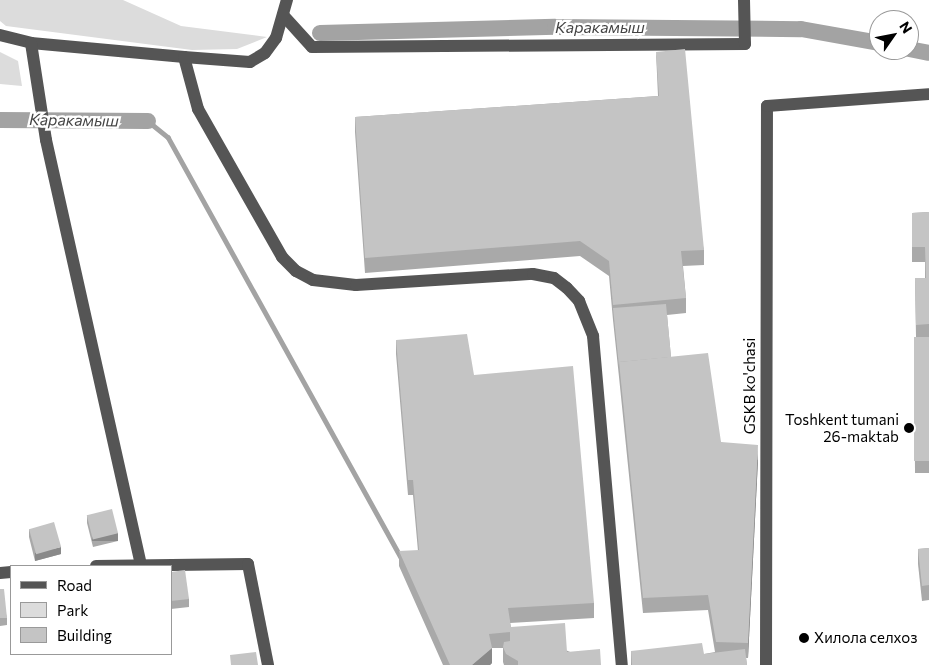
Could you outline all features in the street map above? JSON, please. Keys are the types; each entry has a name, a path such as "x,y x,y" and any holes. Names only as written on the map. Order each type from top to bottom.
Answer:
{"street":[{"path":"0,35 31,44 250,62 265,53 276,38 287,0"},
{"path":"284,15 312,47 745,44 744,0"},
{"path":"31,44 39,106 46,140 141,564"},
{"path":"184,57 198,109 282,257 296,271 313,280 356,285 533,274 554,278 578,301 592,336 622,665"},
{"name":"GSKB ko'chasi","path":"766,665 766,106 929,94"},
{"path":"118,565 248,564 268,665"}],"green space":[{"path":"0,0 123,0 181,26 267,37 237,49 192,50 6,26 0,21"},
{"path":"0,52 18,61 22,86 0,84"}],"building":[{"path":"685,49 704,250 681,251 686,298 613,305 609,261 580,241 365,258 355,117 659,96 656,52"},
{"path":"929,212 929,324 916,325 915,278 926,278 925,247 912,247 912,213"},
{"path":"666,304 671,357 619,362 619,366 613,308"},
{"path":"467,334 474,375 573,366 594,603 508,608 511,627 565,623 567,652 600,649 601,665 518,665 518,661 506,654 503,647 504,642 510,641 510,632 489,634 492,648 472,665 450,665 399,551 419,550 413,480 408,480 396,340"},
{"path":"914,337 929,337 929,461 914,461"},
{"path":"708,353 721,442 758,445 748,643 716,642 708,595 643,598 619,362"},
{"path":"112,509 118,533 93,540 87,515"},
{"path":"54,522 61,547 36,554 29,529"},
{"path":"929,548 929,585 922,586 918,549"},
{"path":"185,570 189,599 172,601 172,572"},
{"path":"0,589 4,589 7,618 0,618"},
{"path":"702,643 704,654 745,649 747,665 632,665 631,651"},
{"path":"256,652 258,665 231,665 230,655"}],"waterway":[{"name":"Каракамыш","path":"320,33 555,27 801,29 869,41"},
{"name":"Каракамыш","path":"919,51 929,53"},
{"name":"Каракамыш","path":"0,120 148,121"},
{"path":"148,121 168,137 402,559"}],"place":[{"name":"Toshkent tumani 26-maktab","path":"909,428"},
{"name":"Хилола селхоз","path":"804,638"}]}
